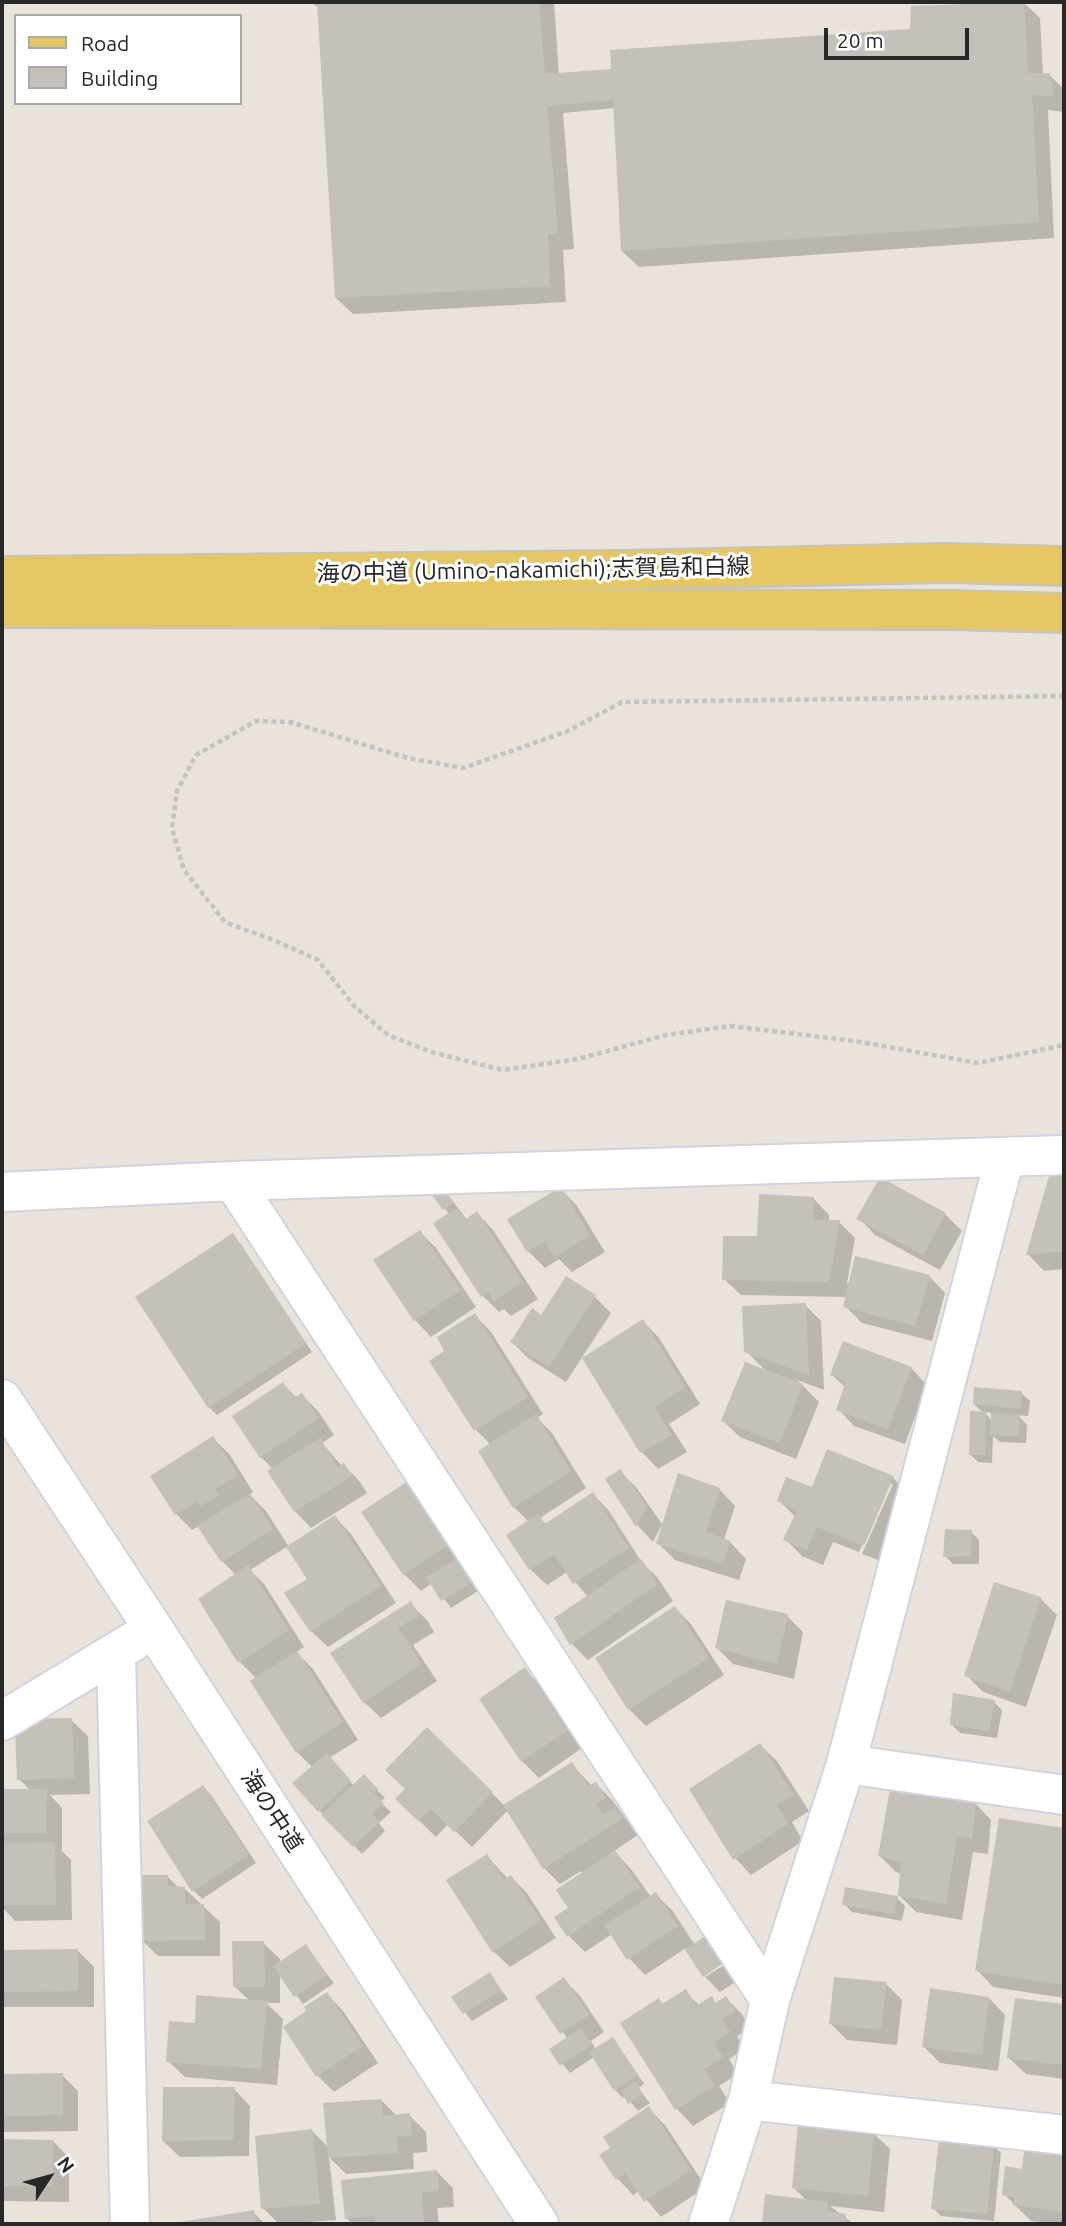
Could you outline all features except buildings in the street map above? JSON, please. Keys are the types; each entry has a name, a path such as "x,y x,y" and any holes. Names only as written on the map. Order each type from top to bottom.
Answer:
{"main road":[{"name":"海の中道 (Umino-nakamichi);志賀島和白線","path":"2,576 624,570 945,563 1064,566"},
{"name":"海の中道 (Umino-nakamichi);志賀島和白線","path":"2,608 951,610 1064,613"}],"street":[{"path":"2,1192 233,1181 1064,1155"},
{"path":"708,2224 748,2100 770,2000 846,1763 1005,1157"},
{"path":"233,1181 770,2000"},
{"name":"海の中道","path":"2,1399 539,2224"},
{"path":"2,1721 116,1654 153,1628"},
{"path":"116,1654 130,2224"},
{"path":"846,1763 1064,1795"},
{"path":"748,2100 1064,2135"}],"path":[{"path":"1064,696 622,702 568,731 463,768 408,758 290,722 256,721 196,755 177,791 172,828 184,870 225,922 318,960 355,1007 388,1035 443,1055 503,1070 578,1059 666,1035 730,1026 855,1041 978,1063 1064,1045"}]}
